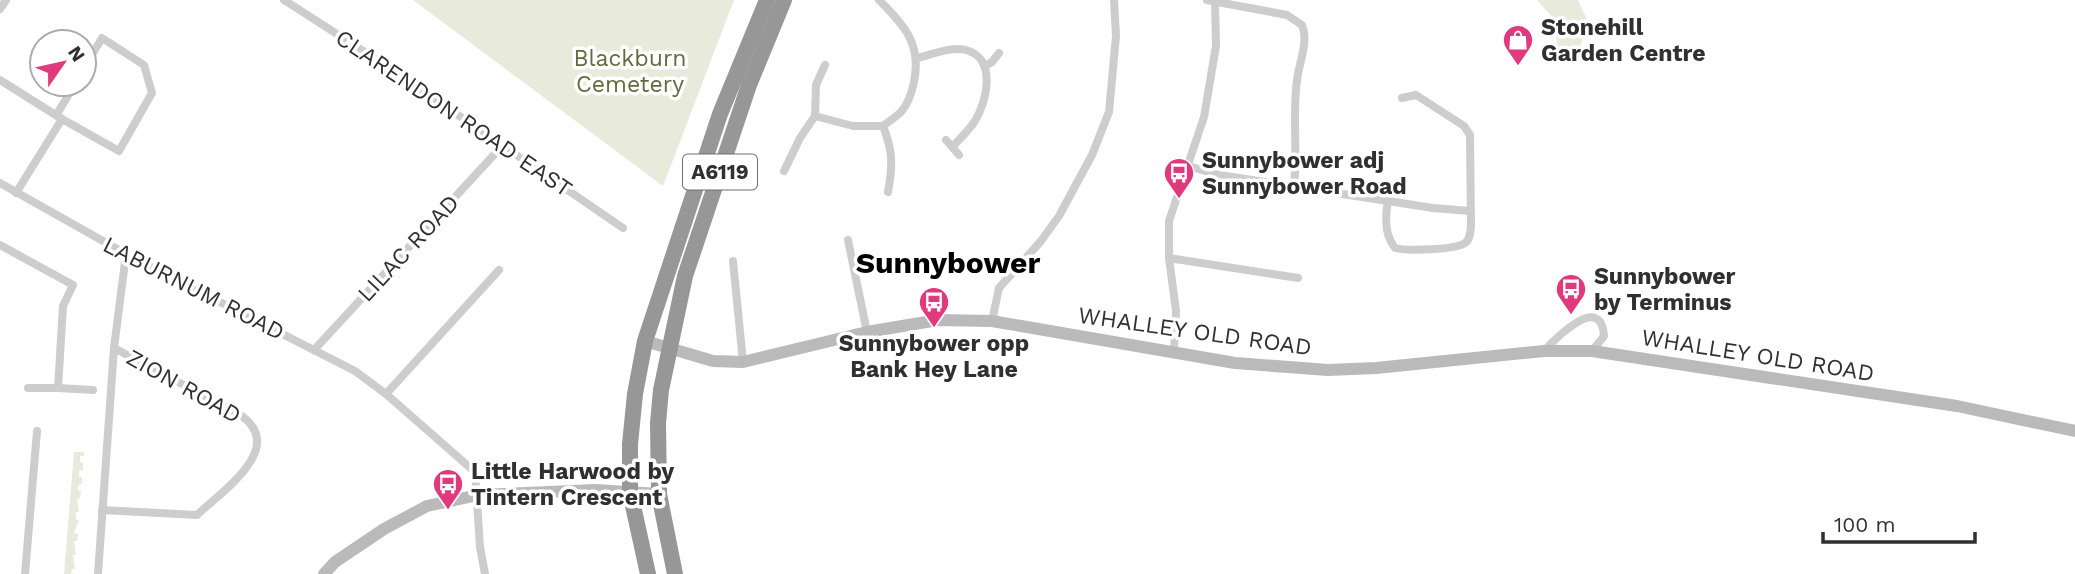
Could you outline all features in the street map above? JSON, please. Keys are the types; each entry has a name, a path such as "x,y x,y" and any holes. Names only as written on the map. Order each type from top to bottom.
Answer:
{"highway":[{"name":"A6119","path":"648,574 630,492 629,444 645,341 720,114 767,0"},
{"name":"A6119","path":"675,574 659,494 657,422 661,390 685,276 749,85 784,0"}],"street":[{"path":"0,9 6,0"},
{"name":"CLARENDON ROAD EAST","path":"284,0 623,228"},
{"path":"815,116 853,126 883,125 901,112 911,96 917,58 908,34 879,0"},
{"path":"992,321 999,288 1059,216 1092,155 1109,112 1116,36 1114,0"},
{"path":"1174,352 1176,311 1169,258 1170,221 1204,117 1216,46 1211,1 1287,15 1304,30 1293,112 1296,170 1294,185"},
{"path":"0,80 119,151 152,93 144,65 102,38 98,45"},
{"path":"917,58 960,49 974,54 985,66 986,86 981,108 969,129 950,143 959,155"},
{"path":"985,66 992,62 999,52"},
{"path":"784,171 800,138 815,116 817,79 825,65"},
{"path":"1388,201 1385,215 1389,239 1395,248 1406,250 1465,243 1470,234 1471,142 1468,130 1434,105 1416,96 1402,98"},
{"path":"16,193 68,98"},
{"path":"883,125 893,166 888,192"},
{"name":"LILAC ROAD","path":"314,350 503,145"},
{"path":"1188,166 1219,175 1433,208 1470,211"},
{"name":"LABURNUM ROAD","path":"0,183 126,254 355,371 386,394 475,472 480,547 485,574"},
{"path":"848,240 867,332"},
{"path":"0,245 73,285 63,306 58,388"},
{"path":"98,574 114,348 126,254"},
{"path":"1169,258 1298,278"},
{"path":"733,261 744,362"},
{"path":"386,394 499,270"},
{"path":"1544,351 1568,328 1591,317 1599,321 1604,336 1592,351"},
{"name":"WHALLEY OLD ROAD","path":"645,341 713,361 744,362 867,332 938,320 992,321 1264,367 1328,370 1376,368 1544,351 1592,351 1957,406 2075,431"},
{"name":"ZION ROAD","path":"102,510 197,515 251,463 257,447 255,432 242,416 114,348"},
{"path":"28,388 93,390"},
{"path":"25,574 37,431"},
{"path":"324,574 335,562 384,529 427,506 478,495 594,490 659,494"}],"green space":[{"name":"Blackburn Cemetery","path":"413,0 734,0 663,186"},
{"path":"1537,0 1578,0 1587,20 1580,48 1560,61 1553,18"},
{"path":"74,452 84,452 84,456 80,456 83,470 79,470 79,477 82,477 82,484 78,485 78,491 81,491 80,498 77,499 79,512 76,512 76,519 79,520 74,533 78,534 77,541 74,541 75,569 72,569 71,574 64,574"}],"place":[{"name":"Stonehill Garden Centre","path":"1518,67"},
{"name":"Sunnybower adj Sunnybower Road","path":"1179,200"},
{"name":"Sunnybower by Terminus","path":"1571,316"},
{"name":"Sunnybower opp Bank Hey Lane","path":"934,329"},
{"name":"Little Harwood by Tintern Crescent","path":"448,511"}],"district":[{"name":"Sunnybower","path":"948,263"}]}
